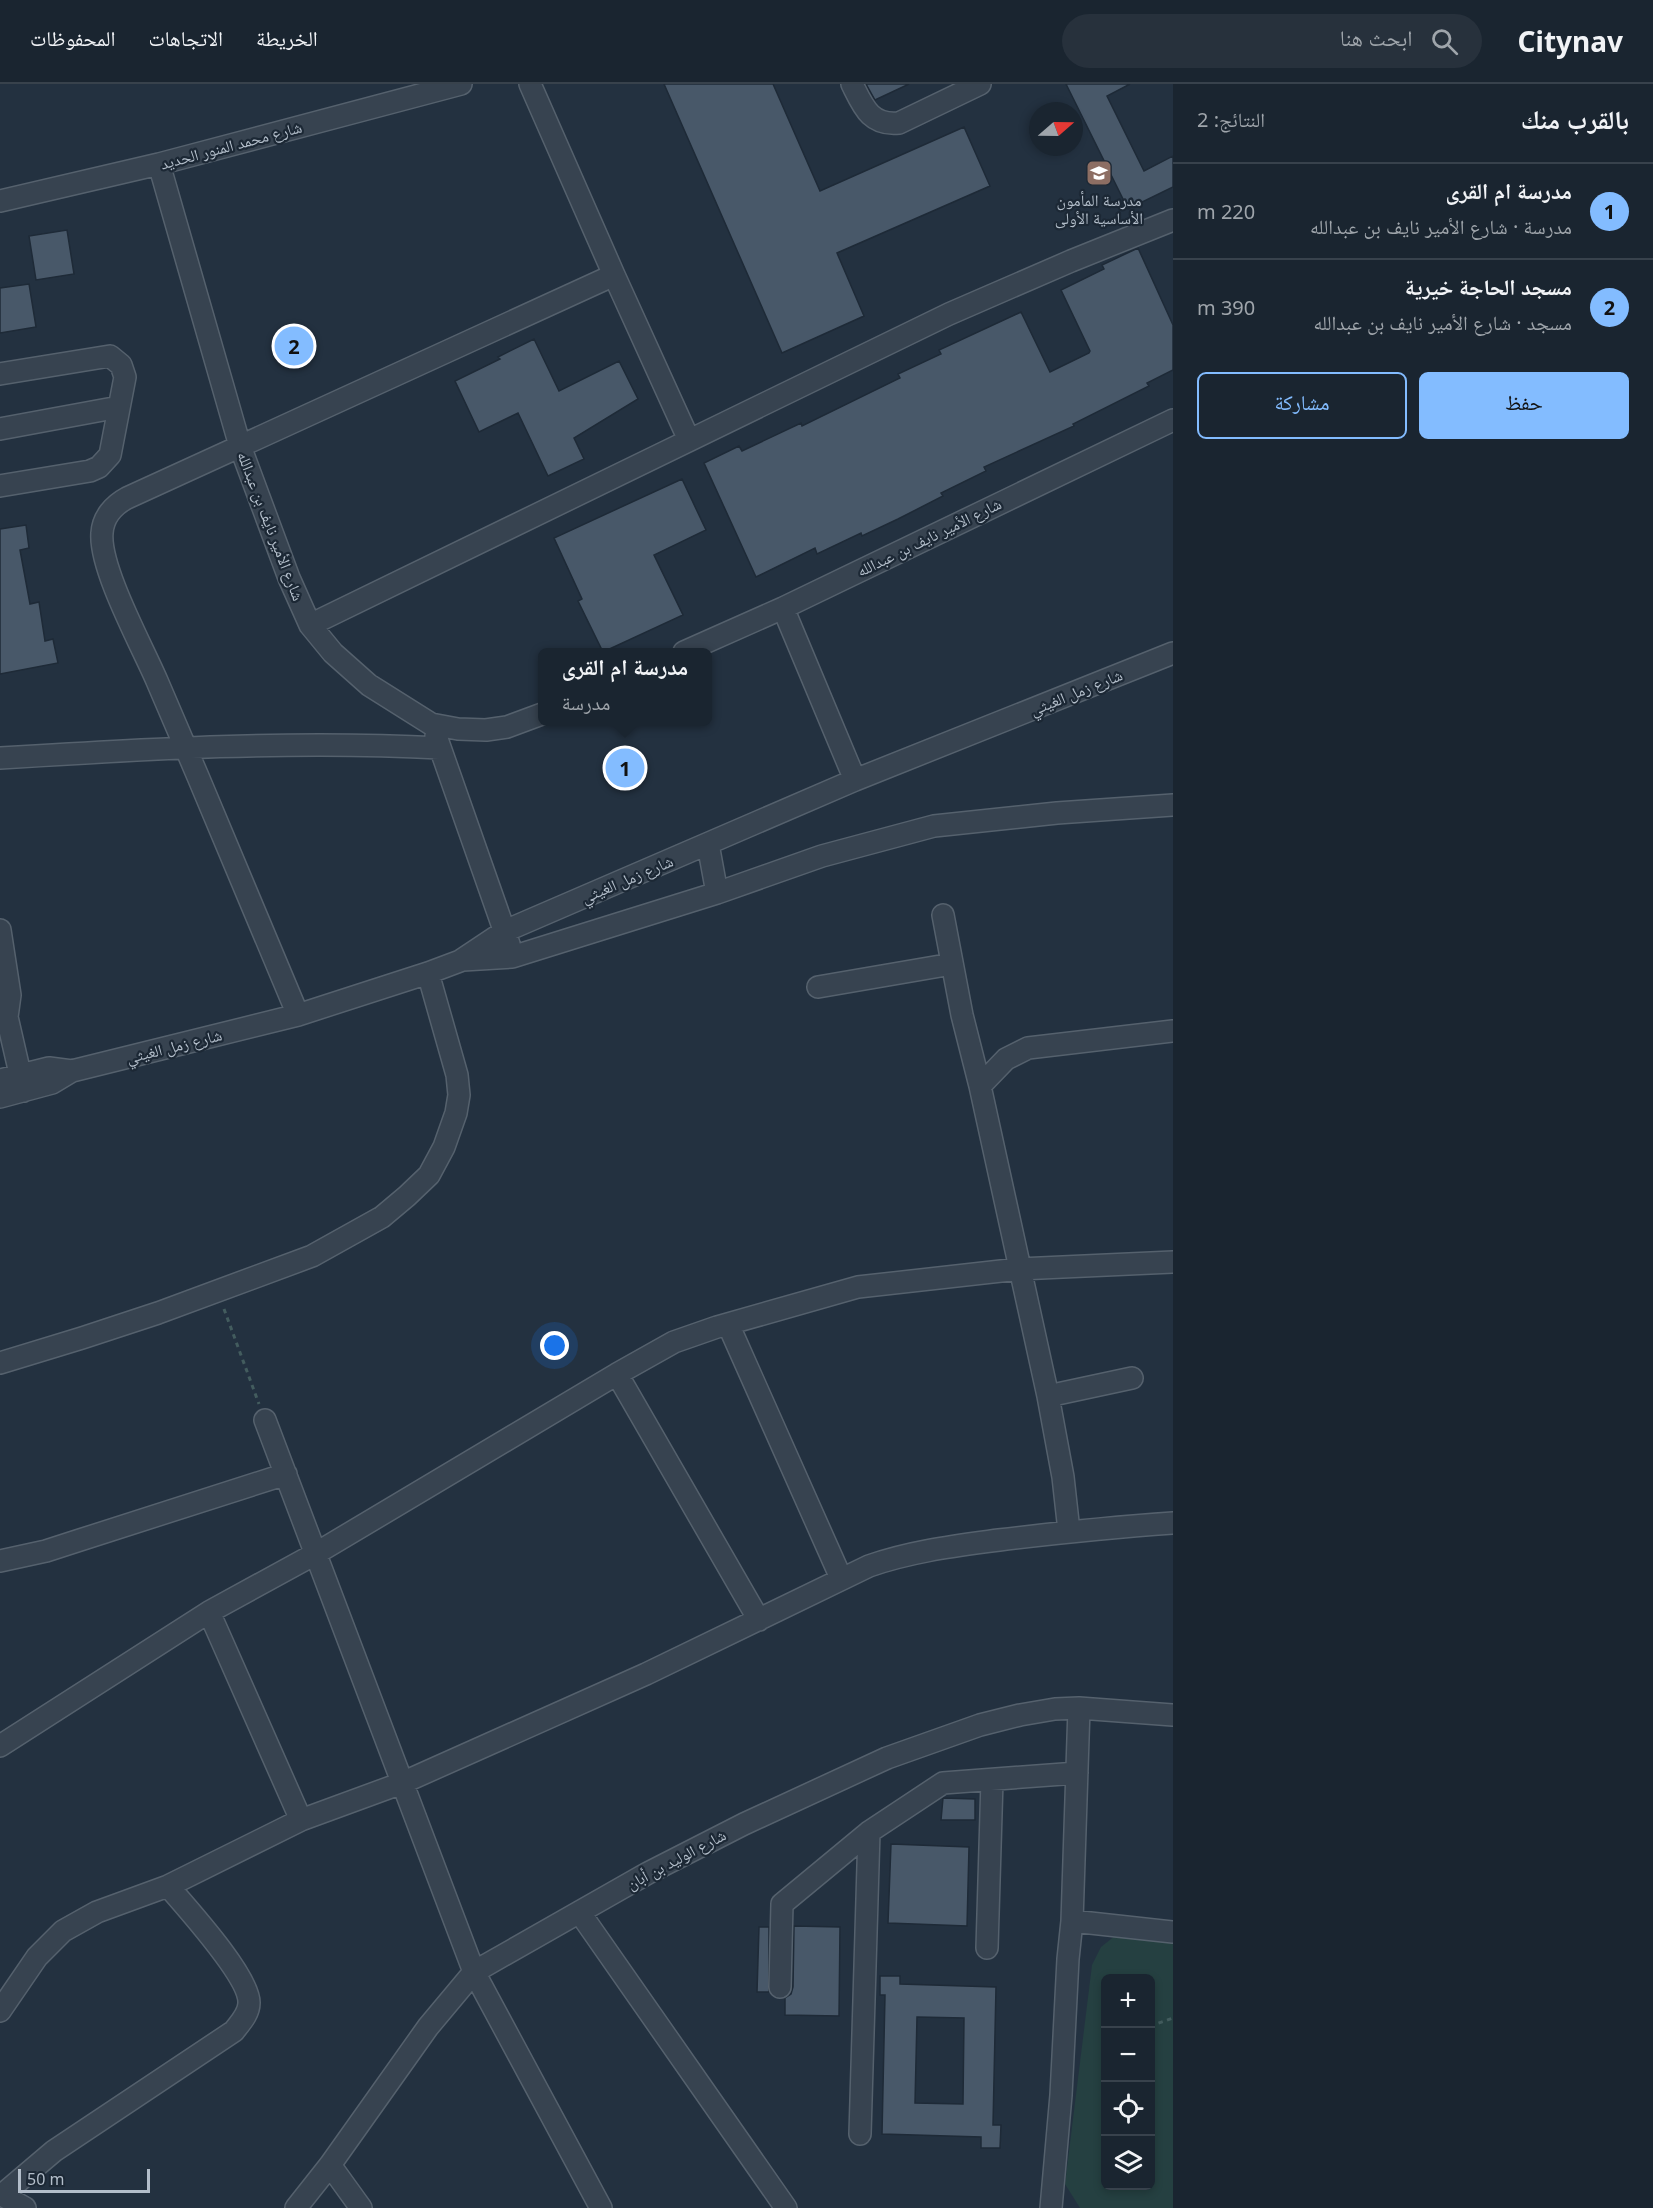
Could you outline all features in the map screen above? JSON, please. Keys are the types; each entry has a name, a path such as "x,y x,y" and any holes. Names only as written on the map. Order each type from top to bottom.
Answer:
{"street":[{"name":"شارع محمد المنور الحديد","path":"0,201 159,164 461,84"},
{"path":"530,84 689,440"},
{"path":"852,84 871,115 887,124 899,123 980,84"},
{"name":"شارع الأمير نايف بن عبدالله","path":"159,164 240,446 310,625 333,653 369,685 431,724 458,729 486,730 507,727 538,716"},
{"path":"310,625 950,314 1071,261 1172,224"},
{"path":"298,1016 186,747 110,576 102,533 105,520 115,505 614,275"},
{"path":"0,374 111,356 121,365 126,377 110,455 99,467 90,471 0,486"},
{"path":"0,429 119,407"},
{"name":"شارع الأمير نايف بن عبدالله","path":"693,648 783,608 1173,420"},
{"path":"783,608 855,780"},
{"name":"شارع زمل الغيثي","path":"29,1081 57,1068 72,1071 298,1016 428,973 460,961 506,931 855,780 1173,653"},
{"path":"431,724 506,931 512,957"},
{"path":"0,758 186,747 394,746 440,748"},
{"path":"460,961 512,957 717,893 822,856 934,826 1058,813 1173,805"},
{"path":"708,844 717,893"},
{"path":"943,915 962,1015 980,1086 1048,1396 1063,1478 1069,1531"},
{"path":"0,930 10,995 21,1014 29,1081"},
{"path":"818,987 952,964"},
{"path":"0,1363 82,1338 312,1256 382,1217 429,1175 444,1147 456,1113 459,1095 457,1075 428,973"},
{"path":"980,1086 1006,1059 1028,1048 1173,1031"},
{"path":"0,1080 29,1081"},
{"path":"0,1097 29,1081"},
{"path":"0,1746 209,1612 315,1554 674,1342 858,1287 1019,1269 1173,1262"},
{"path":"728,1324 841,1578"},
{"path":"617,1374 759,1620"},
{"path":"1048,1396 1132,1378"},
{"path":"265,1420 474,1972 601,2208"},
{"path":"0,1560 46,1551 286,1474"},
{"path":"0,2011 37,1958 63,1931 98,1912 168,1886 301,1820 402,1783 646,1674 841,1578 897,1556 937,1548 1069,1531 1173,1523"},
{"path":"209,1612 301,1820"},
{"path":"1051,2208 1072,1921 1079,1708"},
{"name":"شارع الوليد بن أبان","path":"296,2208 330,2165 428,2027 474,1972 691,1849 887,1758 945,1737 1020,1715 1079,1708 1173,1715"},
{"path":"780,1987 782,1904 869,1832 943,1783 1077,1773"},
{"path":"987,1948 992,1780"},
{"path":"860,2134 869,1832"},
{"path":"25,2208 1,2194 54,2151 234,2031 246,2016 249,2002 244,1984 203,1927 168,1886"},
{"path":"580,1913 786,2208"},
{"path":"1072,1921 1173,1932"},
{"path":"330,2165 361,2208"}],"path":[{"path":"217,1291 265,1420"},
{"path":"1155,2024 1173,2018"}],"green space":[{"path":"1116,1935 1173,1940 1173,2208 1080,2208 1065,2184 1092,1965 1101,1947"}],"building":[{"path":"664,84 773,84 820,191 964,127 990,186 837,253 864,316 782,353"},
{"path":"866,84 909,84 875,100"},
{"path":"1066,84 1130,84 1107,96 1144,171 1173,156 1173,187 1128,209 1083,118 1083,102 1075,102"},
{"path":"67,230 74,274 36,280 29,236"},
{"path":"1138,248 1173,325 1173,370 1147,383 1149,386 1073,424 1074,426 984,467 986,471 941,493 943,496 898,519 862,536 861,533 817,554 815,548 756,577 704,463 739,446 742,451 801,423 802,426 900,378 898,374 941,354 939,350 1021,312 1050,372 1089,353 1061,290 1104,269 1102,265"},
{"path":"29,284 36,327 0,333 0,288"},
{"path":"534,339 559,391 619,361 638,399 574,438 584,459 548,476 518,413 479,432 455,381"},
{"path":"682,479 706,530 654,555 683,615 612,648 601,648 578,601 582,599 554,538"},
{"path":"26,525 29,548 20,550 30,604 39,602 45,641 53,639 58,663 0,674 0,529"},
{"path":"943,1798 975,1799 975,1820 941,1820"},
{"path":"891,1844 969,1847 967,1926 888,1923"},
{"path":"794,1926 840,1927 839,2016 785,2015 785,1998 791,1994 793,1987"},
{"path":"759,1927 769,1927 769,1992 757,1992"},
{"path":"880,1976 900,1976 900,1984 996,1987 993,2125 1001,2125 1000,2148 981,2148 981,2137 882,2134 885,1995 880,1995","holes":["917,2017 964,2018 963,2104 915,2103"]}],"place":[{"name":"مدرسة المأمون الأساسية الأولى","path":"1099,173"},
{"name":"مسجد الحاجة خيرية","path":"294,346"},
{"name":"مدرسة ام القرى","path":"625,768"}]}
